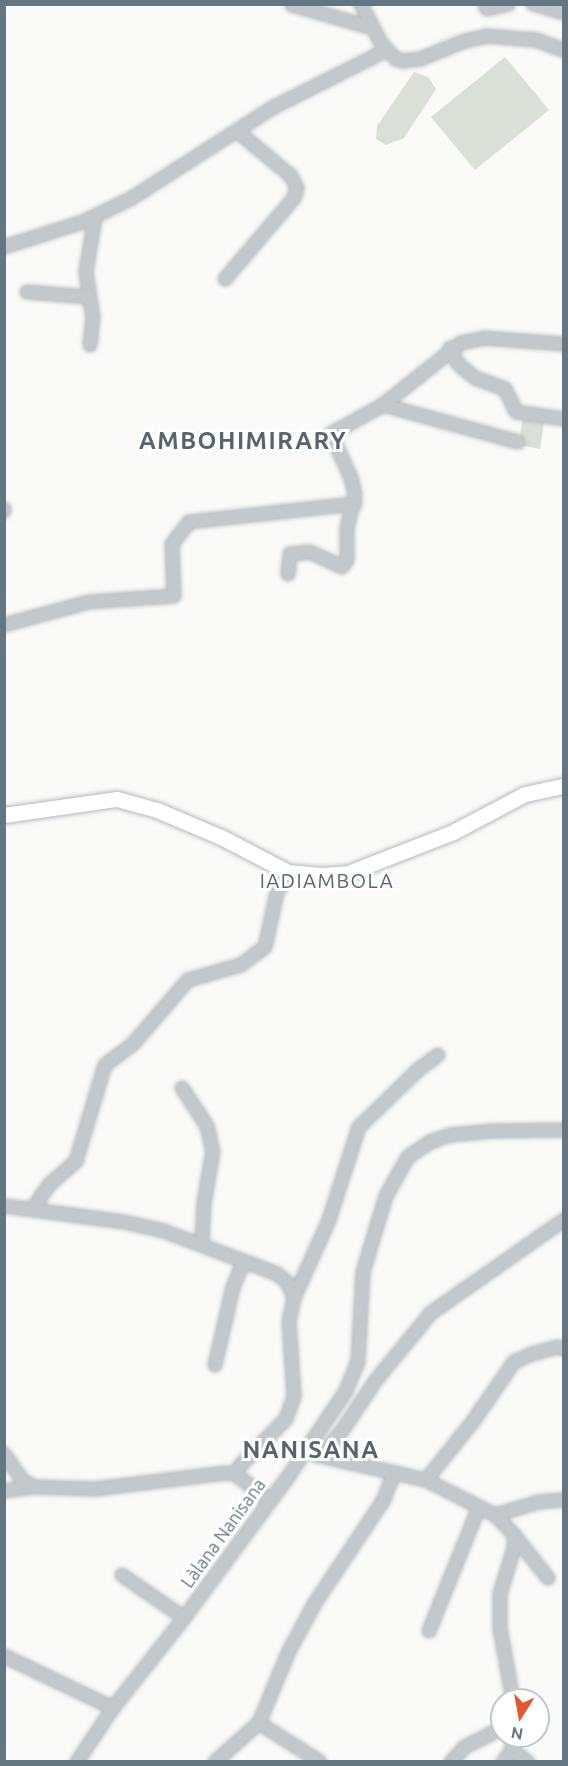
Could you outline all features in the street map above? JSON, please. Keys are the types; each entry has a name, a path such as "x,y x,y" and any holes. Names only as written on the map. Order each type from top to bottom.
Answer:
{"main road":[{"path":"4,815 117,799 157,810 221,837 288,872 322,875 348,873 453,832 525,794 564,786"}],"street":[{"path":"361,4 373,28 387,50 396,59 410,61 465,41 486,36 536,40 564,50"},
{"path":"485,4 487,9 508,4"},
{"path":"533,4 564,13"},
{"path":"292,5 373,28"},
{"path":"4,247 95,217 132,198 280,104 387,50"},
{"path":"225,279 294,198 297,188 291,176 237,131"},
{"path":"90,345 93,318 86,272 95,217"},
{"path":"27,292 88,297"},
{"path":"288,574 290,554 310,552 342,567 347,560 347,528 355,504 351,478 331,434 383,405 450,348 475,338 564,344"},
{"path":"450,348 458,364 475,378 505,389 516,412 564,419"},
{"path":"383,405 518,442"},
{"path":"4,625 89,602 174,596 172,544 189,522 355,504"},
{"path":"33,1208 50,1184 76,1161 105,1065 133,1044 188,980 242,965 265,947 277,893 288,872"},
{"path":"235,1474 286,1419 294,1397 289,1322 294,1298 329,1220 359,1127 418,1070 438,1055"},
{"path":"182,1088 207,1126 213,1150 204,1203 202,1244"},
{"name":"Làlana Nanisana","path":"77,1761 113,1708 184,1618 346,1391 358,1362 363,1272 386,1196 408,1157 430,1142 450,1135 564,1130"},
{"path":"4,1206 33,1208 124,1222 202,1244 243,1263 277,1274 288,1283 294,1298"},
{"path":"321,1456 342,1431 376,1380 431,1312 564,1220"},
{"path":"215,1365 233,1287 243,1263"},
{"path":"426,1480 474,1420 514,1362 549,1350 564,1349"},
{"path":"4,1454 22,1480 34,1487"},
{"path":"303,1454 426,1480 495,1515 548,1578"},
{"path":"4,1491 34,1487 95,1489 213,1473 235,1474 269,1500"},
{"path":"215,1761 259,1723 289,1651 315,1603 346,1560 383,1501 395,1473"},
{"path":"495,1515 539,1502 564,1500"},
{"path":"429,1631 479,1507"},
{"path":"511,1688 500,1628 500,1594 514,1548 514,1535"},
{"path":"122,1575 184,1618"},
{"path":"4,1656 113,1708"},
{"path":"259,1723 320,1761"},
{"path":"451,1761 465,1747 490,1734"},
{"path":"502,1761 512,1750 528,1761"}],"shaded area":[{"path":"505,57 549,110 475,170 431,117"},
{"path":"414,72 428,77 436,89 404,138 386,145 376,139 377,126"},
{"path":"523,413 545,416 540,449 519,445"}],"district":[{"name":"AMBOHIMIRARY","path":"243,441"},
{"name":"IADIAMBOLA","path":"327,880"},
{"name":"NANISANA","path":"311,1450"}]}
